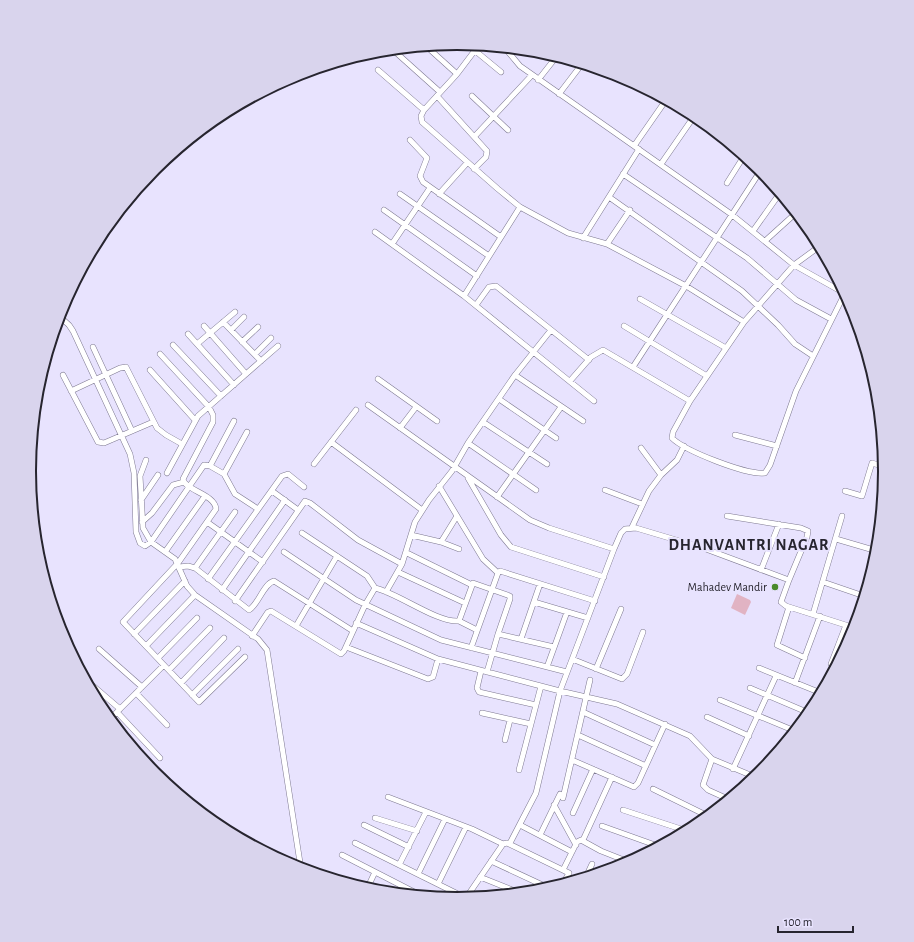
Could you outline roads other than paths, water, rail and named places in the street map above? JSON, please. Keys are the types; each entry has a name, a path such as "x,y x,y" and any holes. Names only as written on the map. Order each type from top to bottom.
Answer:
{"street":[{"path":"431,51 457,74"},
{"path":"475,51 457,74 424,110 421,116 422,122 467,163 520,207 562,230 583,238 607,244 686,286 744,322"},
{"path":"476,51 501,72"},
{"path":"509,54 520,66 538,80 640,149 731,214 794,265 837,289"},
{"path":"398,55 438,94 485,147 488,154 474,169"},
{"path":"538,80 553,61"},
{"path":"559,94 579,68"},
{"path":"378,70 424,110"},
{"path":"475,136 532,75"},
{"path":"472,96 508,130"},
{"path":"634,146 663,104"},
{"path":"661,164 691,121"},
{"path":"410,140 428,158 420,176 422,182 502,235"},
{"path":"583,238 640,149"},
{"path":"727,183 741,160"},
{"path":"439,194 467,163"},
{"path":"624,174 747,258 796,300 831,319"},
{"path":"633,367 757,175"},
{"path":"392,244 430,188"},
{"path":"400,194 489,256"},
{"path":"609,197 702,261 758,305 795,344 813,356"},
{"path":"753,231 777,197"},
{"path":"464,296 520,207"},
{"path":"384,210 477,276"},
{"path":"607,244 630,210"},
{"path":"765,241 792,217"},
{"path":"375,232 476,305 594,401"},
{"path":"815,250 794,265 744,322 690,401 672,436 675,441 720,462 761,473 768,470 796,391 841,299"},
{"path":"476,305 489,287 493,286 552,330 592,357"},
{"path":"640,299 726,348"},
{"path":"197,344 235,312"},
{"path":"231,330 244,317"},
{"path":"64,320 69,325 130,454 134,473 136,532 137,539 143,546 147,546 151,542 191,487 203,467 210,466 224,474 227,477 232,490 258,509"},
{"path":"223,322 261,360"},
{"path":"204,326 246,374"},
{"path":"624,326 707,376"},
{"path":"242,342 258,327"},
{"path":"386,592 407,553 411,535 422,510 449,475 468,443 515,375 552,330"},
{"path":"188,334 234,385"},
{"path":"255,354 271,338"},
{"path":"173,345 222,396"},
{"path":"167,473 195,420 278,346"},
{"path":"94,347 132,431"},
{"path":"570,381 592,357 603,350 690,401"},
{"path":"160,354 209,407 213,415 213,422 185,476 184,482"},
{"path":"71,391 123,367 128,369 153,422 161,432 182,444"},
{"path":"150,370 195,420"},
{"path":"63,375 98,442 104,443 153,422"},
{"path":"515,375 583,421"},
{"path":"378,379 437,421"},
{"path":"499,399 556,438"},
{"path":"368,405 454,467 539,525 614,549"},
{"path":"400,428 416,407"},
{"path":"497,497 561,407"},
{"path":"314,464 356,410"},
{"path":"210,466 234,421"},
{"path":"483,422 546,464"},
{"path":"224,474 247,432"},
{"path":"735,435 777,446"},
{"path":"331,442 422,510"},
{"path":"468,443 536,490"},
{"path":"632,527 649,491 660,475 674,465 684,446"},
{"path":"641,448 660,475"},
{"path":"146,460 140,476 142,522 146,537 165,552 178,565 185,581 195,595 264,645 269,655 300,861"},
{"path":"845,491 862,496 872,463 878,465"},
{"path":"208,579 282,476 286,474 304,486"},
{"path":"141,500 158,475"},
{"path":"467,476 501,535 511,547 604,577"},
{"path":"184,482 206,496 216,507 178,565 124,619 124,624 192,695 201,701 245,657"},
{"path":"142,522 152,513 173,485 184,482"},
{"path":"441,484 457,516 483,559 498,573 502,572 595,601"},
{"path":"605,490 642,504"},
{"path":"272,491 298,510"},
{"path":"165,552 206,496"},
{"path":"222,590 285,500"},
{"path":"236,601 305,501 310,502 358,540 402,564"},
{"path":"195,568 235,512"},
{"path":"441,542 457,516"},
{"path":"727,516 805,529 808,533 788,580 781,602 789,607 846,625 831,664"},
{"path":"813,614 842,516"},
{"path":"207,522 263,562"},
{"path":"761,570 779,524"},
{"path":"510,843 536,793 560,691 614,549 625,529 632,527 703,548 788,580"},
{"path":"302,533 366,576 375,588 429,612 477,630"},
{"path":"411,535 441,542 459,549"},
{"path":"836,538 871,549"},
{"path":"284,552 365,605 441,640 567,672"},
{"path":"407,553 472,585 476,583 510,597 492,653 477,688 479,692 536,705"},
{"path":"296,626 337,556"},
{"path":"178,565 195,568 246,609 251,609 272,580 353,631"},
{"path":"398,572 466,603"},
{"path":"471,648 498,573"},
{"path":"134,634 185,581"},
{"path":"823,582 860,594"},
{"path":"521,639 540,584"},
{"path":"459,622 472,585"},
{"path":"252,636 270,611 274,612 338,653 343,653 356,623 375,588"},
{"path":"146,646 195,595"},
{"path":"534,602 588,618"},
{"path":"789,607 777,645 804,658"},
{"path":"596,669 621,609"},
{"path":"547,666 567,612"},
{"path":"795,683 820,616"},
{"path":"158,658 197,618"},
{"path":"356,623 438,659 484,672 617,704 694,738 712,759 749,775"},
{"path":"169,670 210,628"},
{"path":"572,659 618,678 625,678 643,632"},
{"path":"498,634 554,647"},
{"path":"181,683 224,638"},
{"path":"346,647 428,679 433,677 438,659"},
{"path":"99,649 142,686"},
{"path":"192,695 238,649"},
{"path":"114,715 164,665"},
{"path":"759,668 816,691"},
{"path":"733,769 776,676"},
{"path":"540,835 554,805 562,796 572,760 590,680"},
{"path":"519,770 541,686"},
{"path":"750,688 803,711"},
{"path":"100,693 118,711 160,758"},
{"path":"136,693 167,725"},
{"path":"720,700 790,729"},
{"path":"583,712 655,744"},
{"path":"482,713 531,724"},
{"path":"707,717 749,736"},
{"path":"505,740 510,720"},
{"path":"572,760 634,787 638,783 665,724"},
{"path":"578,735 646,766"},
{"path":"712,759 703,785 708,790 723,797"},
{"path":"573,813 593,769"},
{"path":"563,870 579,840 583,840 612,777"},
{"path":"653,789 702,813"},
{"path":"388,797 491,836 503,844 510,843 569,873 567,878"},
{"path":"554,805 576,845"},
{"path":"624,810 679,828"},
{"path":"399,865 426,812"},
{"path":"375,818 417,831"},
{"path":"418,874 445,819"},
{"path":"364,825 409,847"},
{"path":"520,825 572,852"},
{"path":"602,826 652,844"},
{"path":"438,884 466,827"},
{"path":"583,840 601,851 621,859"},
{"path":"355,843 454,892"},
{"path":"470,892 503,844"},
{"path":"342,855 403,888"},
{"path":"491,861 540,884"},
{"path":"589,871 592,864"},
{"path":"370,883 375,872"},
{"path":"480,877 508,888"}],"place":[{"name":"Mahadev Mandir","path":"775,587"}],"district":[{"name":"DHANVANTRI NAGAR","path":"749,544"}]}
